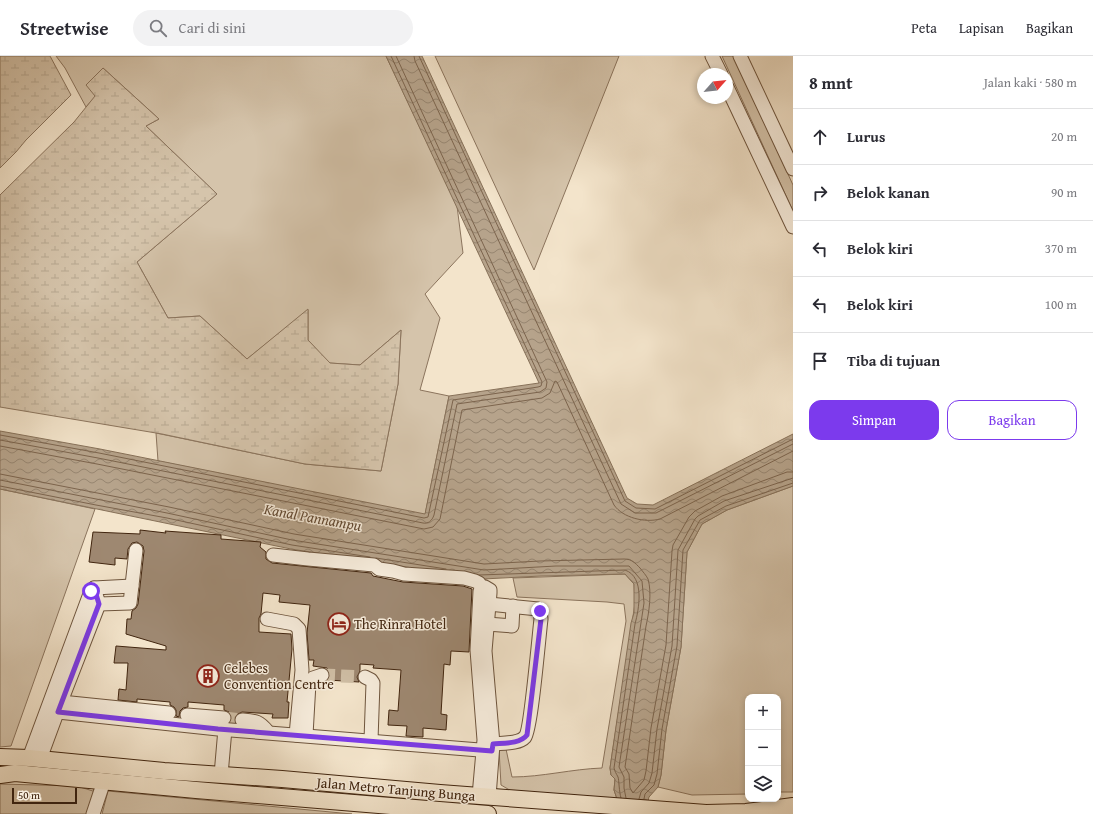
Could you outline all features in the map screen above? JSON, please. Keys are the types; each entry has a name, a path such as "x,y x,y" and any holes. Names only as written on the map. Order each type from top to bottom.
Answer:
{"main road":[{"name":"Jalan Metro Tanjung Bunga","path":"0,757 34,758 164,771 712,813 746,812 793,806"},
{"name":"Jalan Metro Tanjung Bunga","path":"0,775 15,773 217,792 483,814"},
{"path":"217,792 218,775"}],"street":[{"path":"712,56 718,68"},
{"path":"740,56 793,169"},
{"path":"733,100 793,227"},
{"path":"99,604 130,603 136,550"},
{"path":"273,555 374,564 379,569 404,574 464,578 476,581 482,588"},
{"path":"34,758 91,591 94,588 132,586"},
{"path":"482,588 488,587 490,590 483,678 484,740 490,749 484,796"},
{"path":"34,758 59,707 99,604 94,588"},
{"path":"482,588 480,591 477,650 483,678"},
{"path":"59,707 222,725 268,732 490,749 524,739 527,735 541,619 540,611 538,609 489,604"},
{"path":"487,624 512,626 513,606"},
{"path":"267,619 294,624 299,629 302,670 301,735"},
{"path":"301,735 308,683 313,678 322,675"},
{"path":"365,677 373,683 371,740"},
{"path":"59,707 169,713"},
{"path":"187,715 222,725"},
{"path":"242,720 256,721 268,732"},
{"path":"218,775 222,725"},
{"path":"93,814 104,782"}],"green space":[{"path":"0,56 50,56 71,95 0,168"},
{"path":"56,56 386,56 457,206 463,253 425,294 440,318 420,390 449,396 425,515 158,461 156,433 305,464 381,471 398,384 401,330 360,365 329,363 308,340 308,310 247,359 200,316 168,318 137,262 217,194 146,126 159,119 103,68 87,85 96,96 86,107 65,68"},
{"path":"435,56 619,56 534,270"},
{"path":"722,56 734,56 793,185 793,211 733,80 733,68 727,68"},
{"path":"103,68 159,119 146,126 217,194 137,262 168,318 200,316 247,359 308,309 308,340 330,363 360,365 401,330 398,384 381,471 305,464 162,434 0,407 0,195 74,122 95,96 86,85"},
{"path":"793,486 793,792 781,792 781,694 745,694 745,794 692,795 658,787 661,775 666,730 681,647 687,552 702,524 727,510"},
{"path":"0,489 95,509 11,746 0,747"},
{"path":"625,574 634,584 635,603 610,768 611,775 615,779 614,790 617,799 513,792 501,785 499,749 506,749 512,777 602,768 626,621 624,604 517,597 513,578"},
{"path":"0,784 77,786 96,792 88,814 0,814"},
{"path":"108,791 352,814 102,814"}],"water":[{"name":"Kanal Pannampu","path":"386,56 422,56 627,498 637,504 653,505 793,434 793,486 727,510 702,524 687,552 681,647 666,730 661,775 658,787 649,797 647,805 617,799 614,790 615,779 611,775 610,768 631,623 634,613 634,584 625,574 483,579 291,549 0,489 0,431 100,449 425,514 449,396 539,383"}],"building":[{"path":"140,530 166,533 165,531 221,535 221,539 261,542 260,547 266,552 266,559 272,563 371,573 373,576 403,582 463,586 472,589 469,652 451,651 450,665 444,664 441,714 447,715 446,730 423,728 423,737 406,736 407,726 388,725 389,710 398,711 401,670 373,668 374,665 360,664 360,671 357,677 359,682 328,680 330,673 327,668 313,666 314,660 309,660 307,633 310,605 279,602 280,595 263,593 261,614 259,618 259,632 291,634 292,649 287,702 289,702 288,718 272,718 273,714 242,712 236,715 235,722 231,722 231,715 229,712 224,710 224,705 188,702 188,707 183,708 180,711 179,717 176,716 176,710 170,705 170,702 137,699 137,702 118,700 119,689 126,690 128,663 114,663 116,646 166,650 166,646 126,634 127,619 131,619 132,611 138,604 144,551 143,546 137,542 132,543 128,549 127,559 115,558 115,565 89,562 93,532 140,534"}],"tunnel":[{"path":"322,675 365,677"},
{"path":"224,718 242,720"}],"place":[{"name":"The Rinra Hotel","path":"339,624"},
{"name":"Celebes Convention Centre","path":"208,676"}],"route":[{"path":"91,591 94,588 99,604 58,712 218,729 492,751 493,744 518,741 524,739 527,735 541,619 540,611"}]}
